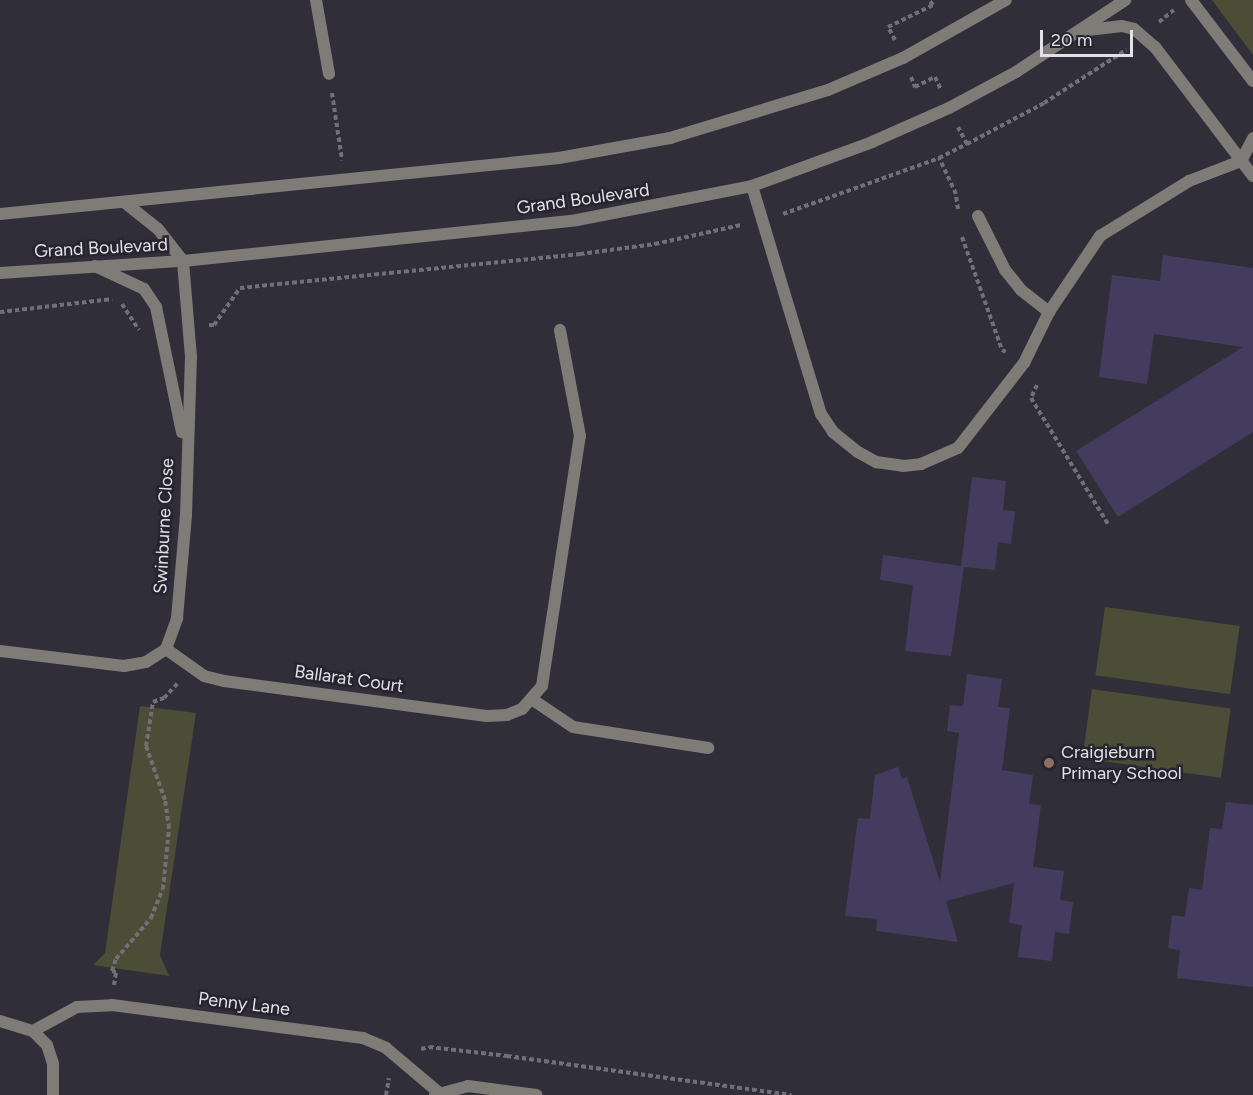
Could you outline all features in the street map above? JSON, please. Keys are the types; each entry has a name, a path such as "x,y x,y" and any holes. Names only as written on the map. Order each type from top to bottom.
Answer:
{"street":[{"path":"316,0 329,74"},
{"path":"0,214 559,158 670,138 828,90 903,58 1006,0"},
{"name":"Grand Boulevard","path":"0,273 183,261 577,219 752,186 872,142 949,108 1080,31 1125,0"},
{"path":"1191,0 1253,81"},
{"path":"1080,31 1122,26 1142,36 1155,47 1253,176"},
{"path":"752,186 821,414 833,432 858,452 889,466 921,464 958,448 1024,363 1049,312 1082,258 1115,224 1189,181 1241,161 1253,138"},
{"path":"124,202 158,229 183,261"},
{"path":"978,216 1005,270 1020,290 1049,312"},
{"name":"Swinburne Close","path":"166,649 177,618 183,574 189,326 183,261"},
{"name":"Swinburne Close","path":"95,266 144,289 156,307 186,448"},
{"path":"560,330 580,436 542,686 533,700 573,727 708,748"},
{"path":"0,651 124,666 146,662 166,649"},
{"name":"Ballarat Court","path":"166,649 204,676 224,681 487,716 507,715 533,700"},
{"name":"Penny Lane","path":"33,1031 76,1007 112,1005 363,1038 404,1061 437,1094"},
{"path":"0,1022 33,1031 47,1045 54,1073 53,1095"},
{"path":"437,1094 468,1086 536,1095"}],"path":[{"path":"967,144 1113,61 1179,6"},
{"path":"329,74 344,178"},
{"path":"189,326 213,325 240,288 655,244 762,219 841,195 939,158"},
{"path":"0,312 118,298 137,330 160,328"},
{"path":"112,1005 116,972 112,971 116,959 151,918 163,889 169,828 165,800 146,746 153,702 174,689 188,666"},
{"path":"386,1095 388,1078 404,1061 429,1047 791,1095"}],"green space":[{"path":"1212,0 1253,0 1253,55"},
{"path":"1105,607 1240,626 1230,694 1095,675"},
{"path":"1092,689 1231,708 1221,778 1082,758"},
{"path":"140,706 196,713 160,955 169,976 93,965 105,953"}],"building":[{"path":"1163,255 1253,268 1253,432 1118,517 1076,451 1243,347 1154,334 1147,384 1099,377 1112,275 1160,281"},
{"path":"972,477 1006,481 1003,510 1015,511 1011,544 998,542 995,570 964,567 951,656 905,651 913,585 880,580 883,555 961,566"},
{"path":"967,674 1002,679 998,707 1010,708 1002,770 1033,775 1029,804 1041,805 1033,867 1064,871 1060,900 1073,902 1069,934 1055,932 1052,961 1018,957 1022,925 1009,923 1014,883 946,901 958,942 876,931 877,919 845,916 858,818 870,819 875,775 898,767 902,779 907,777 940,882 959,733 947,731 950,705 963,706"},
{"path":"1226,802 1253,805 1253,987 1177,978 1180,950 1168,948 1172,915 1185,917 1189,888 1202,890 1210,828 1222,829"}],"place":[{"name":"Craigieburn Primary School","path":"1049,763"}]}
